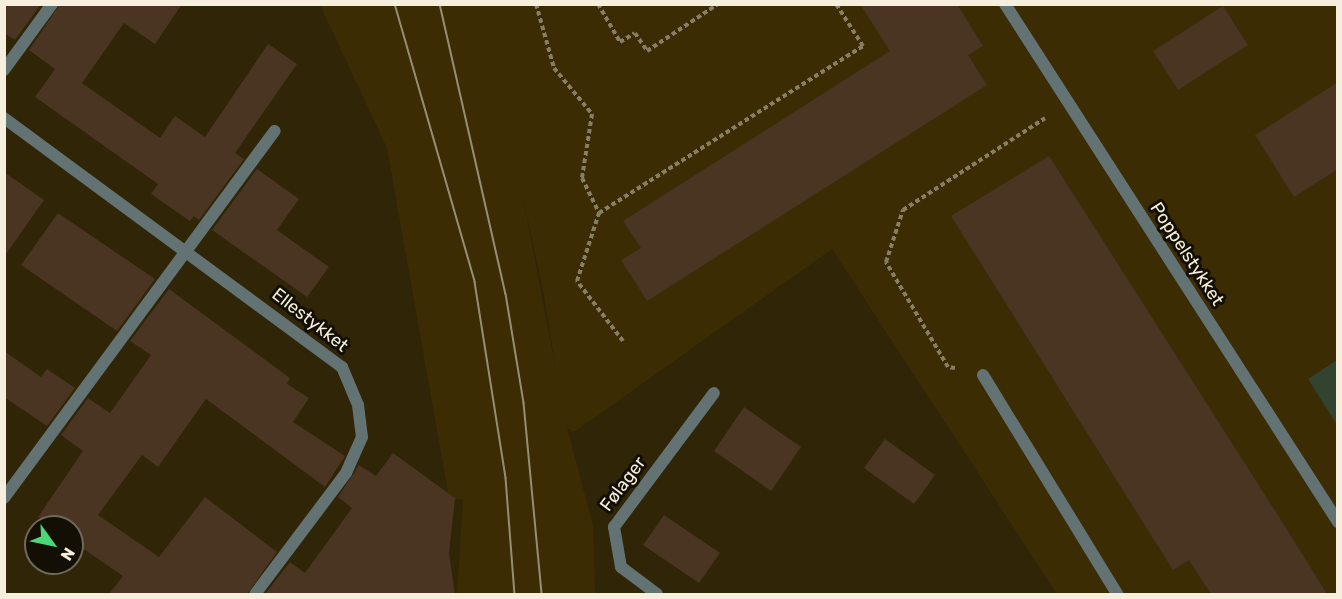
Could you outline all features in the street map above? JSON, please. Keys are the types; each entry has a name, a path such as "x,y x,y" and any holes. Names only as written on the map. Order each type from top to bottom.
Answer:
{"street":[{"path":"4,70 52,4"},
{"name":"Poppelstykket","path":"1005,4 1338,522"},
{"name":"Ellestykket","path":"4,118 189,251 342,367 358,405 362,437 346,473 255,594"},
{"path":"4,498 189,251 275,131"},
{"path":"983,375 1117,594"},
{"name":"Følager","path":"657,594 621,567 614,526 714,393"}],"path":[{"path":"536,4 554,68 592,114 582,178 599,213"},
{"path":"598,4 620,42 636,33 647,51 718,4"},
{"path":"623,341 577,281 599,213 863,46 836,4"},
{"path":"983,375 948,367 886,262 903,210 1068,103"}],"shaded area":[{"path":"320,5 1337,5 1337,594 1057,594 832,249 574,432 567,428 593,525 595,594 457,594 463,500 449,498 387,148","holes":["523,197 544,296 557,375"]}],"green space":[{"path":"1337,360 1337,425 1308,379"}],"building":[{"path":"4,4 41,4 15,40 4,33"},
{"path":"60,4 182,4 155,44 124,23 82,83 160,138 175,116 205,137 268,44 297,64 235,153 244,159 199,220 194,216 190,221 151,194 158,184 35,97 55,69 29,50"},
{"path":"860,4 957,4 983,46 968,55 987,85 647,301 621,260 641,248 623,221 890,51"},
{"path":"1223,6 1248,45 1178,90 1153,51"},
{"path":"1338,82 1338,169 1294,197 1255,135"},
{"path":"1049,156 1327,594 1211,594 1189,560 1173,570 951,216"},
{"path":"257,169 299,199 277,230 329,267 307,297 212,230"},
{"path":"4,172 44,200 4,257"},
{"path":"58,213 155,279 117,331 21,265"},
{"path":"169,289 290,378 287,384 309,398 293,422 345,456 325,487 206,399 158,467 142,455 98,515 159,557 205,497 277,552 247,594 109,594 123,576 84,549 84,515 39,515 83,451 61,435 88,398 110,413 151,355 130,341"},
{"path":"4,351 41,377 47,369 75,388 47,426 4,397"},
{"path":"744,407 801,447 771,491 714,451"},
{"path":"885,439 935,475 914,504 864,468"},
{"path":"393,453 455,498 449,553 455,594 265,594 290,562 305,573 352,508 338,497 359,465 376,476"},
{"path":"664,515 720,553 699,583 643,545"}],"tram line":[{"path":"395,4 475,282 506,478 515,594"},
{"path":"440,4 506,294 524,403 542,594"}]}
